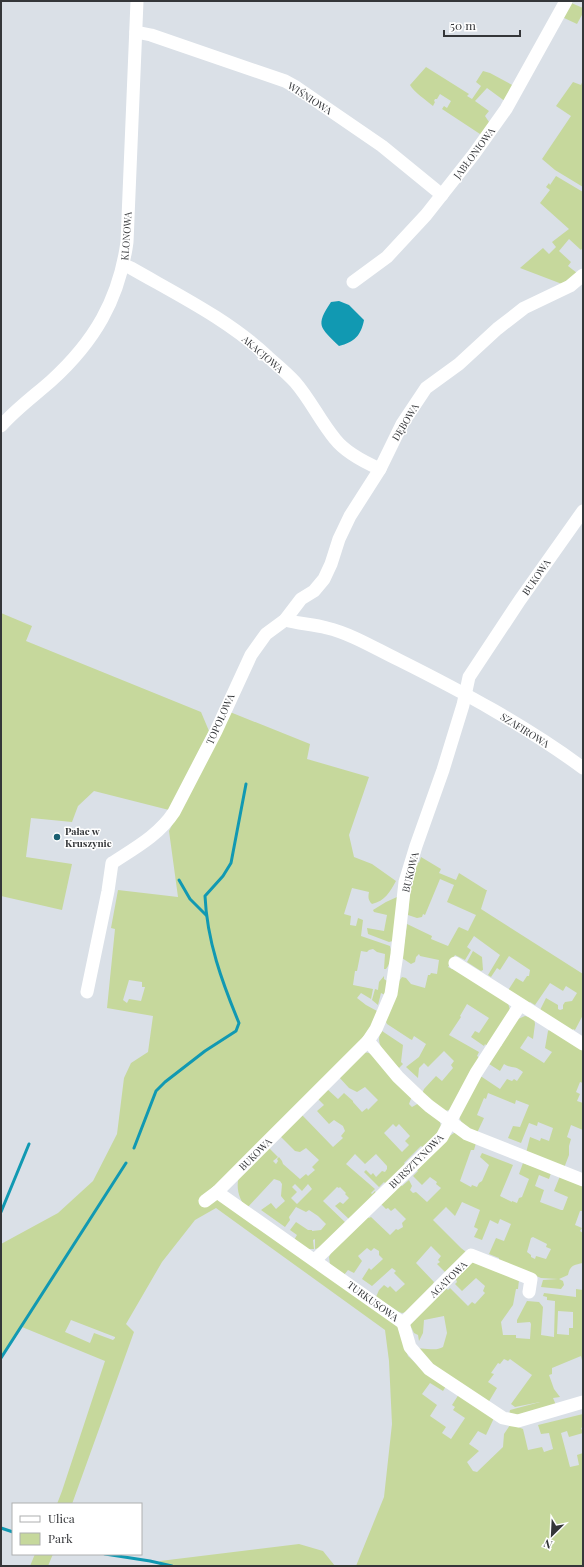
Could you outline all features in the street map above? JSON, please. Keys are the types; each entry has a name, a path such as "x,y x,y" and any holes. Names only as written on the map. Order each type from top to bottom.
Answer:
{"street":[{"name":"KLONOWA","path":"1,426 26,401 59,374 96,330 112,299 124,265 127,242 137,1"},
{"name":"JABŁONIOWA","path":"354,282 387,257 442,195 506,109 566,1"},
{"name":"WIŚNIOWA","path":"136,32 151,35 278,79 296,87 382,146 442,195"},
{"name":"AKACJOWA","path":"124,265 218,319 238,332 267,355 294,382 335,440 353,454 380,469"},
{"name":"DĘBOWA","path":"285,620 301,599 314,591 324,579 331,564 339,538 350,516 380,469 402,424 426,388 459,364 497,329 524,308 570,286 583,275"},
{"name":"BUKOWA","path":"205,1201 217,1192 368,1041 376,1029 391,994 406,882 416,846 443,770 463,705 469,677 520,600 583,511"},
{"path":"285,620 299,624 327,628 358,640 433,677 465,695"},
{"name":"TOPOLOWA","path":"87,992 108,891 112,863 158,832 167,824 206,751 251,655 266,634 285,620"},
{"path":"433,677 452,682 469,677"},
{"name":"SZAFIROWA","path":"465,695 527,730 583,768"},
{"path":"455,963 583,1044"},
{"name":"BURSZTYNOWA","path":"315,1260 442,1137 476,1073 520,1005"},
{"path":"368,1041 398,1077 429,1106 467,1134 583,1180"},
{"name":"TURKUSOWA","path":"217,1192 403,1323 410,1347 429,1369 503,1418 518,1421 583,1402"},
{"name":"AGATOWA","path":"403,1323 471,1255 531,1279 529,1292"}],"green space":[{"path":"569,2 583,8 583,13 577,24 562,17"},
{"path":"426,67 469,94 467,96 472,99 481,86 476,82 483,71 490,73 514,86 506,102 487,88 475,101 489,111 485,116 489,122 488,126 483,134 480,134 442,109 444,106 447,108 451,101 440,94 437,99 435,99 433,106 412,88 410,85"},
{"path":"583,80 583,187 555,170 542,159 571,116 556,106 573,82 581,85"},
{"path":"556,176 583,192 583,247 581,250 569,239 559,251 571,262 568,266 577,273 562,284 520,268 543,248 549,254 556,247 552,242 569,229 540,203 550,190 546,187 549,183 550,185"},
{"path":"1,613 32,626 26,641 201,712 209,731 169,810 94,791 78,806 72,822 31,818 26,857 72,864 62,910 1,896"},
{"path":"230,712 310,744 307,759 369,777 349,835 354,857 372,864 396,881 384,898 377,903 372,904 368,895 369,892 352,888 344,914 351,916 350,925 356,926 358,918 363,920 361,936 390,946 391,958 386,969 384,969 385,954 377,952 373,949 367,952 361,951 357,971 355,971 353,985 373,989 371,999 361,993 357,998 377,1011 370,1033 209,1193 397,1325 408,1356 422,1369 446,1386 443,1391 430,1383 422,1394 437,1405 430,1416 446,1427 442,1433 451,1439 465,1418 453,1410 455,1407 452,1405 459,1394 494,1418 486,1435 478,1431 469,1444 479,1451 467,1462 473,1471 477,1472 503,1447 504,1434 510,1425 523,1429 528,1450 542,1447 544,1452 553,1449 549,1433 541,1434 538,1425 583,1414 583,1427 581,1428 583,1433 569,1437 567,1431 561,1433 570,1467 579,1465 577,1455 583,1453 583,1566 356,1566 384,1497 392,1424 389,1361 385,1330 216,1208 195,1220 162,1262 126,1324 134,1332 72,1503 57,1503 105,1361 22,1327 1,1359 1,1244 58,1213 93,1181 117,1134 124,1078 131,1063 148,1052 153,1016 107,1008 115,929 111,928 118,890 178,897 169,831","holes":["129,980 142,982 142,987 145,987 141,1001 129,999 127,1003 123,1000","71,1320 115,1337 113,1340 94,1333 90,1343 65,1332"]},
{"path":"421,857 441,869 439,873 456,880 459,873 487,890 481,909 583,974 583,1015 575,1030 573,1029 571,1032 539,1012 546,998 558,1005 558,1009 560,1010 563,1009 565,1002 572,1001 577,993 566,986 563,991 550,983 535,1005 530,1002 528,1005 507,992 516,978 523,982 527,976 529,976 530,970 509,956 500,970 497,968 491,977 488,975 500,955 474,936 467,947 471,950 465,960 455,955 448,967 452,969 454,967 508,1003 510,1010 487,1046 485,1044 484,1046 471,1037 475,1031 479,1033 489,1018 467,1004 460,1016 461,1017 449,1035 479,1052 477,1056 480,1058 450,1110 444,1111 422,1094 424,1089 436,1076 442,1081 453,1068 451,1065 454,1061 444,1051 428,1067 424,1063 419,1068 418,1078 406,1067 419,1057 426,1044 414,1036 412,1040 410,1039 387,1024 385,1020 399,981 402,977 406,978 411,984 425,988 428,975 431,973 437,974 439,960 420,956 419,954 416,957 415,962 411,964 402,958 407,924 432,936 431,939 448,946 459,927 468,931 476,915 447,902 454,885 440,879 425,915 423,914 422,917 417,918 408,915 410,887 416,861 419,863"},
{"path":"397,897 393,941 389,942 368,934 367,928 384,931 387,915 374,912 373,910"},
{"path":"473,951 482,957 483,970 481,971 467,962"},
{"path":"384,976 384,979 387,981 385,995 381,993 378,1005 372,1000 375,989 378,990 379,982"},
{"path":"525,1016 534,1018 535,1024 533,1039 528,1036 520,1048 544,1063 552,1052 545,1048 548,1031 551,1028 583,1049 583,1083 580,1082 576,1092 580,1094 577,1101 583,1103 583,1130 571,1125 567,1137 571,1139 569,1155 564,1168 526,1153 530,1137 540,1141 541,1138 549,1141 553,1128 538,1122 537,1126 529,1123 521,1143 508,1138 513,1126 520,1127 529,1105 516,1100 515,1104 488,1093 486,1099 484,1098 477,1115 484,1118 477,1133 463,1124 459,1116 478,1076 500,1089 507,1079 512,1081 514,1079 517,1081 523,1072 518,1068 504,1064 500,1071 486,1062 498,1044 501,1046 502,1045 499,1043 518,1019"},
{"path":"382,1031 403,1045 401,1062 403,1064 399,1068 383,1051 379,1041 379,1036"},
{"path":"363,1052 369,1053 412,1096 409,1104 412,1107 419,1103 440,1121 441,1128 425,1149 421,1146 404,1163 407,1166 387,1185 384,1182 379,1187 364,1172 366,1170 371,1175 373,1173 376,1177 382,1171 385,1172 387,1169 387,1166 376,1154 365,1164 355,1154 346,1164 375,1189 371,1193 372,1194 375,1191 377,1195 350,1220 335,1206 340,1202 343,1204 349,1198 340,1187 337,1187 323,1201 347,1224 319,1248 315,1249 315,1239 313,1240 314,1249 307,1249 294,1240 297,1235 290,1230 296,1222 308,1230 321,1230 326,1224 318,1216 309,1210 306,1212 296,1207 289,1217 290,1220 285,1227 261,1210 271,1203 276,1209 285,1201 281,1196 282,1184 280,1181 274,1179 247,1208 238,1192 238,1182 243,1170 269,1148 278,1157 273,1161 276,1164 279,1157 283,1164 300,1179 306,1174 308,1176 315,1170 312,1167 319,1160 306,1148 300,1152 295,1151 279,1135 302,1115 333,1147 343,1138 341,1136 345,1131 343,1126 334,1120 329,1124 317,1111 324,1105 316,1097 327,1089 338,1099 344,1093 362,1112 367,1108 368,1110 378,1100 365,1087 357,1092 349,1088 338,1076","holes":["393,1124 396,1127 399,1124 410,1136 405,1141 409,1145 402,1152 384,1133","295,1184 302,1191 308,1184 312,1189 297,1204 291,1198 297,1192 292,1187"]},
{"path":"454,1133 457,1133 476,1143 474,1150 471,1150 460,1181 471,1187 472,1185 477,1187 482,1181 489,1165 480,1157 482,1153 513,1165 500,1196 512,1202 517,1203 519,1198 522,1197 529,1179 519,1174 523,1163 551,1173 549,1179 539,1175 535,1186 544,1190 540,1202 561,1210 563,1210 568,1197 554,1191 560,1176 583,1185 583,1211 580,1211 575,1225 582,1228 580,1231 583,1233 583,1263 573,1266 568,1275 559,1279 563,1281 564,1285 561,1289 541,1287 543,1280 558,1279 541,1278 499,1261 499,1258 489,1254 496,1238 504,1241 511,1224 500,1219 498,1224 490,1220 482,1240 474,1237 478,1229 474,1227 480,1210 462,1202 455,1216 446,1207 433,1220 466,1252 445,1272 437,1264 440,1262 438,1260 441,1256 431,1246 416,1263 436,1286 407,1312 399,1312 376,1297 379,1290 384,1285 388,1288 390,1286 396,1292 405,1284 394,1273 396,1271 392,1268 372,1286 362,1279 369,1268 371,1270 383,1259 379,1255 379,1251 374,1248 371,1251 367,1248 358,1256 362,1261 354,1273 348,1270 344,1275 330,1265 329,1257 332,1251 366,1215 369,1218 371,1217 390,1235 396,1229 398,1230 403,1227 402,1223 406,1219 395,1208 391,1211 388,1208 386,1209 380,1203 399,1183 402,1186 409,1180 412,1186 410,1190 413,1193 416,1192 427,1202 441,1188 436,1184 437,1182 430,1177 422,1185 413,1176 418,1171 416,1169 445,1139","holes":["533,1237 547,1244 546,1247 551,1249 546,1259 536,1256 535,1259 527,1252 531,1238"]},
{"path":"474,1261 519,1280 513,1305 501,1322 503,1335 516,1335 516,1338 530,1339 530,1322 517,1323 517,1320 527,1301 539,1302 543,1307 541,1335 554,1337 555,1301 547,1300 547,1297 543,1296 544,1293 576,1297 576,1289 583,1290 583,1365 581,1356 552,1368 552,1374 549,1375 554,1389 560,1397 553,1398 556,1405 519,1416 509,1415 510,1410 540,1402 515,1407 511,1404 532,1375 510,1359 508,1361 504,1359 500,1364 498,1363 491,1373 494,1374 488,1382 497,1388 488,1403 432,1366 417,1349 437,1349 443,1347 447,1333 444,1316 424,1320 423,1333 419,1341 418,1335 414,1333 410,1325 445,1287 448,1290 450,1288 468,1306 472,1302 475,1304 485,1293 483,1291 485,1286 476,1278 462,1291 455,1284 457,1282 455,1277","holes":["558,1311 573,1312 573,1328 569,1328 569,1335 557,1334"]},
{"path":"299,1544 323,1551 335,1566 158,1566 160,1561"},
{"path":"35,1555 53,1555 48,1566 30,1566"}],"water":[{"path":"339,301 349,305 364,320 363,326 356,338 339,346 324,330 321,321 331,302"}],"waterway":[{"path":"134,1148 156,1091 165,1082 205,1051 236,1031 239,1023 216,961 206,913 205,896 223,876 231,863 246,784"},
{"path":"179,880 190,899 206,915"},
{"path":"1,1212 29,1144"},
{"path":"1,1358 126,1163"},
{"path":"1,1528 12,1532"},
{"path":"111,1555 172,1566"}],"place":[{"name":"Pałac w Kruszynie","path":"57,837"}]}
